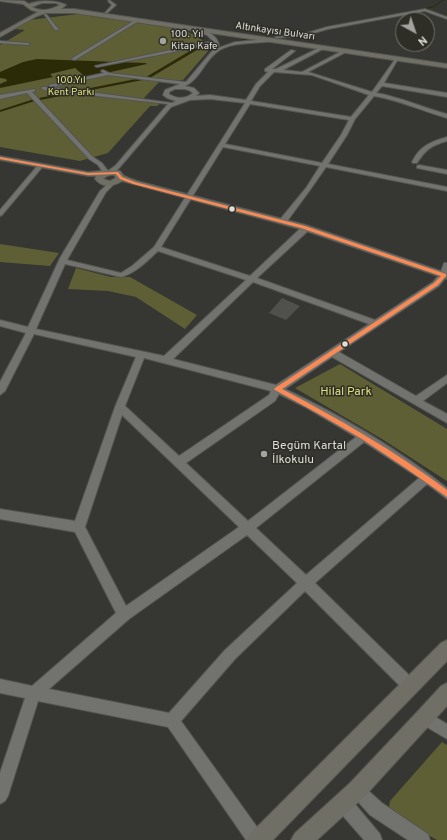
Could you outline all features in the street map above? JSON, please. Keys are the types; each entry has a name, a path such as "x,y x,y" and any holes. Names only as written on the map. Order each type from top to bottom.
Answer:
{"main road":[{"name":"Altınkayısı Bulvarı","path":"0,0 24,3 30,8 38,11 51,10 87,13 447,66"},
{"path":"22,0 55,1"},
{"path":"8,1 21,9"},
{"path":"0,35 31,13 30,8 32,4 42,1"},
{"name":"Altınkayısı Bulvarı","path":"55,1 60,2 63,5 106,12 447,62"},
{"path":"0,32 24,18 63,5"},
{"path":"24,18 62,12 87,13"},
{"path":"0,158 88,174 104,179 117,177 134,183 306,228 445,276"},
{"path":"104,179 117,177"},
{"path":"257,840 411,687 447,649"},
{"path":"302,840 350,797 425,718 447,692"}],"street":[{"path":"106,12 114,5 110,1"},
{"path":"277,37 307,34 327,28 424,10 447,18"},
{"path":"45,15 57,29"},
{"path":"73,59 138,20"},
{"path":"194,29 209,35 216,42"},
{"path":"169,102 166,95 167,91 188,82 215,51 238,43 270,40"},
{"path":"0,42 28,44"},
{"path":"215,51 216,42"},
{"path":"108,74 97,66 216,42"},
{"path":"63,261 121,275 135,268 157,248 262,79 321,48"},
{"path":"293,51 267,70 313,74 324,79 373,94 392,97 427,111 447,116"},
{"path":"303,73 344,51"},
{"path":"282,222 324,165 344,135 352,119 381,84 396,59"},
{"path":"0,97 108,74 188,82 194,90 195,95 187,99 176,99 169,102 117,177"},
{"path":"324,79 332,74"},
{"path":"381,84 447,94"},
{"path":"174,88 184,87 210,97"},
{"path":"44,88 169,102 210,97 352,119"},
{"path":"0,391 31,331 63,261 104,179 100,164 91,158 28,91"},
{"path":"447,140 433,143 422,149 417,164 447,172"},
{"path":"222,145 447,189"},
{"path":"0,214 3,207 41,165"},
{"path":"166,360 306,228"},
{"path":"157,248 252,279 375,323"},
{"path":"179,462 272,398 277,389 436,284 445,276 447,265"},
{"path":"0,323 141,356 166,360 277,389 308,404 364,437 427,478 447,494"},
{"path":"331,352 447,419"},
{"path":"124,615 79,527 120,407 141,356"},
{"path":"416,400 444,381"},
{"path":"120,407 306,583 411,687"},
{"path":"0,796 34,693 124,615 247,528 364,437"},
{"path":"172,721 191,697 230,654 306,583 427,478"},
{"path":"0,514 79,527"},
{"path":"0,686 172,721 257,840"},
{"path":"425,718 447,732"},
{"path":"350,797 374,840"},
{"path":"350,797 376,809 422,840"}],"green space":[{"name":"100.Yıl Kent Parkı","path":"78,14 185,30 191,34 198,32 192,34 199,34 194,36 202,35 196,37 205,35 197,37 204,37 199,38 204,41 197,43 209,50 183,80 161,80 142,100 161,103 157,106 150,106 108,153 80,161 0,147 0,45 25,30 15,29 29,20"},
{"path":"0,244 59,253 50,266 0,262"},
{"path":"76,268 111,277 130,277 197,315 185,329 136,297 108,291 68,289"},
{"name":"Hilal Park","path":"340,364 447,429 447,481 382,439 295,388"},
{"path":"442,742 447,745 447,840 437,840 395,816 389,808 390,801"}],"shaded area":[{"path":"37,59 147,64 65,82 62,79 83,75 75,68 50,74 53,77 0,88 0,84 7,81 6,79 0,78 0,72 23,62"}],"building":[{"path":"282,298 300,306 286,320 269,313"}],"waterway":[{"path":"415,11 433,7 443,0"},
{"path":"382,17 395,14"},
{"path":"285,35 294,35"},
{"path":"234,42 247,39"},
{"path":"0,111 34,100 147,78 196,49 202,47"}],"transit line":[{"path":"0,158 88,174 117,173 121,178 134,183 303,227 444,275 436,284 277,389 365,438 407,465 447,494"}],"place":[{"name":"100. Yıl Kitap Kafe","path":"163,41"},
{"name":"Begüm Kartal İlkokulu","path":"264,454"}]}
